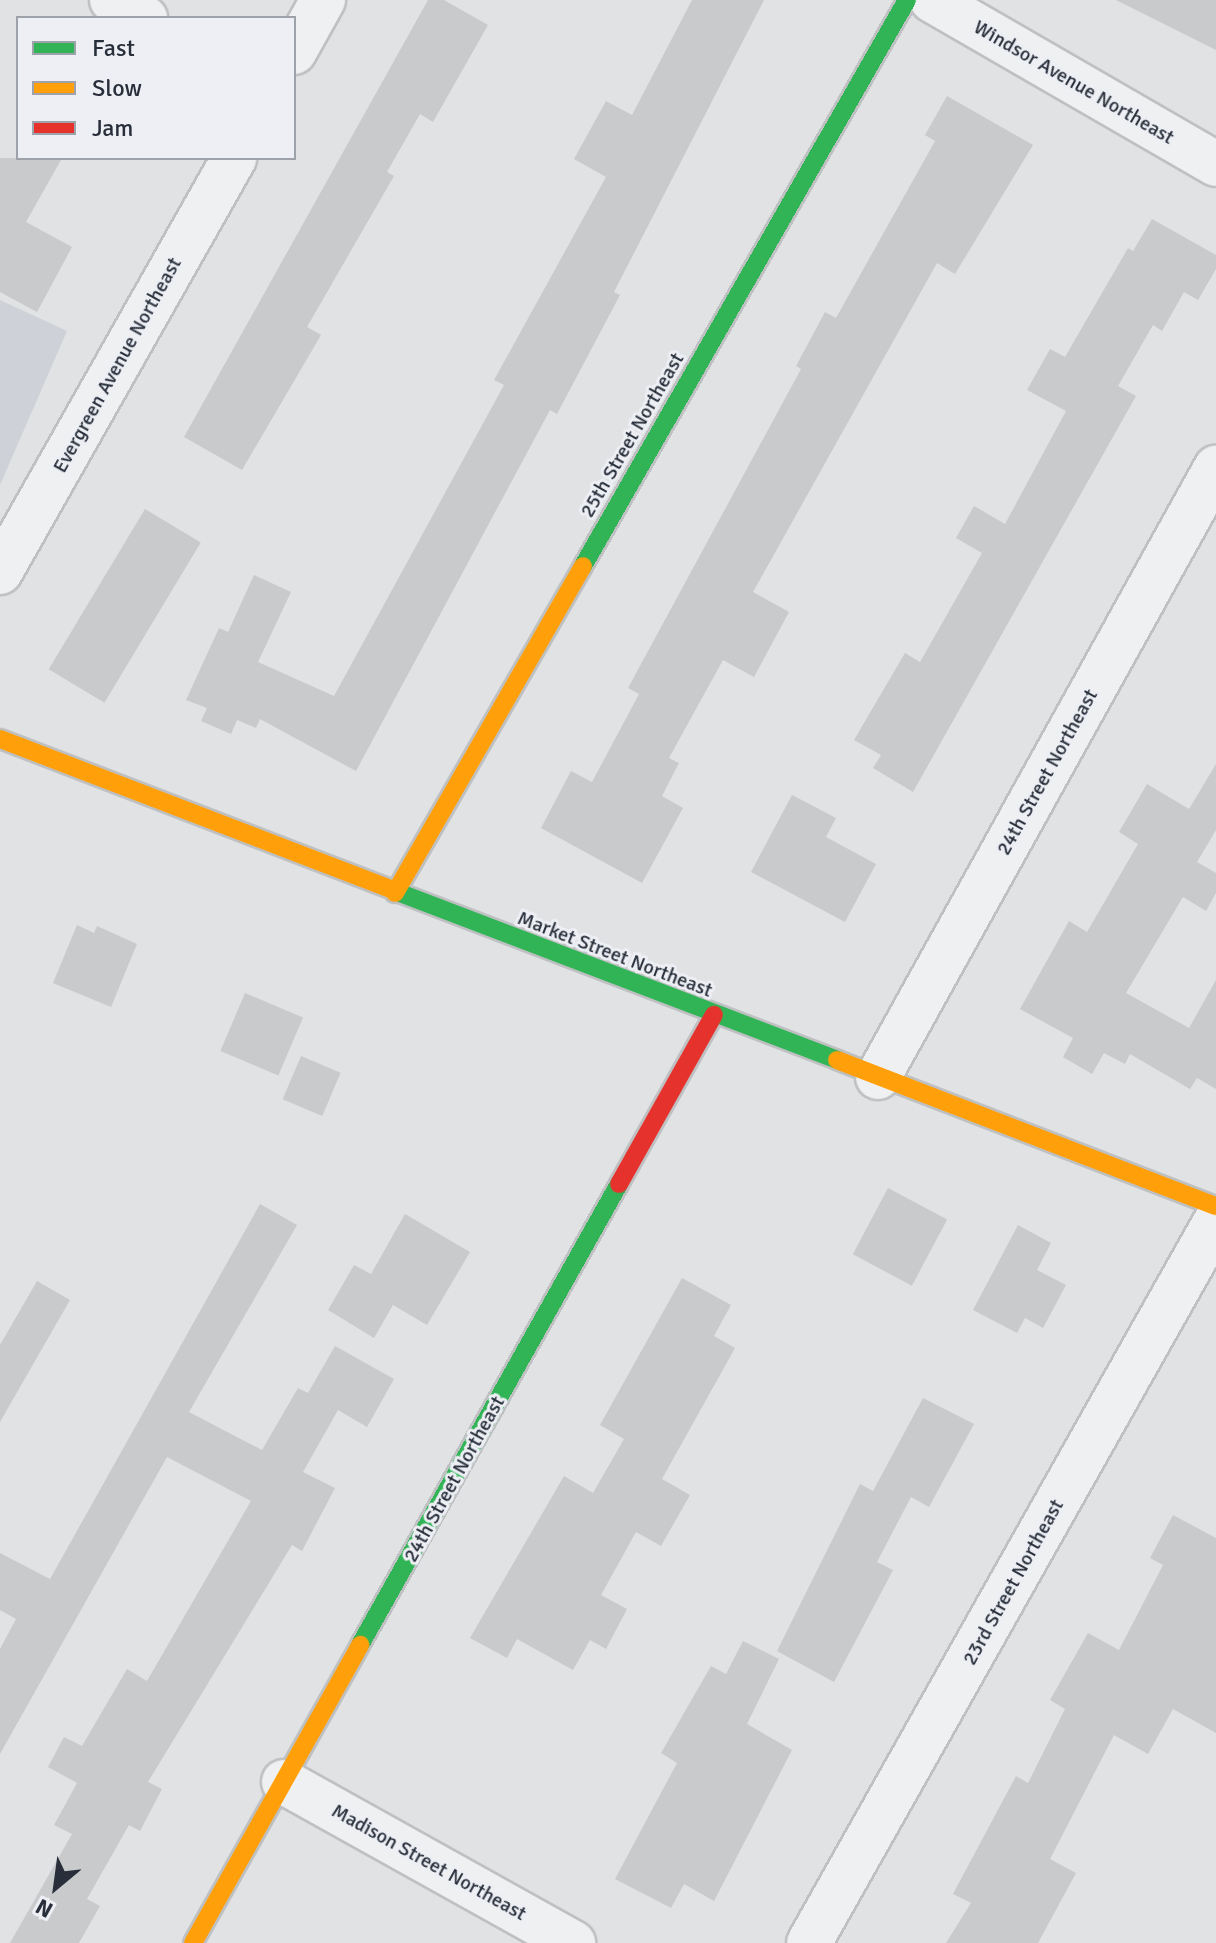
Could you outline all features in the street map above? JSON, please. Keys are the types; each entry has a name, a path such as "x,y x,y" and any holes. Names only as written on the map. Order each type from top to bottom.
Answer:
{"street":[{"path":"112,0 141,16"},
{"path":"296,48 323,0"},
{"name":"25th Street Northeast","path":"395,893 907,0"},
{"name":"Windsor Avenue Northeast","path":"932,0 1216,164"},
{"name":"Evergreen Avenue Northeast","path":"0,572 233,160"},
{"name":"24th Street Northeast","path":"878,1077 1216,468"},
{"name":"Market Street Northeast","path":"0,739 1216,1206"},
{"name":"24th Street Northeast","path":"193,1943 714,1015"},
{"name":"23rd Street Northeast","path":"809,1943 1216,1221"},
{"name":"Madison Street Northeast","path":"284,1782 573,1943"}],"shaded area":[{"path":"0,300 67,331 0,485"}],"building":[{"path":"428,0 444,0 488,25 433,122 420,114 387,172 394,176 307,327 321,335 242,470 184,437"},
{"path":"692,0 764,0 614,292 620,295 557,414 550,410 356,771 260,719 256,728 237,720 231,734 201,721 207,708 186,700 219,628 228,632 254,575 291,592 258,662 334,696 504,385 494,380 606,177 574,159 606,101 632,115"},
{"path":"1116,0 1216,0 1216,50"},
{"path":"947,96 1033,145 955,274 937,263 753,592 789,612 754,677 723,660 669,758 679,763 662,796 683,808 642,883 541,828 571,771 592,782 639,694 628,688 801,369 796,366 825,312 836,318 935,141 925,135"},
{"path":"0,158 61,160 26,222 72,247 37,312 0,292"},
{"path":"1152,219 1216,255 1216,269 1198,300 1184,292 1162,331 1153,325 1118,386 1136,396 913,792 873,768 881,755 854,740 905,653 920,662 982,553 956,538 974,506 1005,524 1066,411 1027,390 1050,349 1065,357 1128,248 1133,251"},
{"path":"145,509 201,542 104,703 49,669"},
{"path":"1216,764 1216,830 1197,862 1216,873 1216,893 1206,911 1183,897 1126,993 1189,1028 1216,980 1216,1089 1197,1078 1190,1089 1130,1054 1125,1064 1104,1053 1092,1074 1063,1057 1073,1038 1020,1009 1069,921 1087,932 1138,844 1119,832 1147,784 1189,809"},
{"path":"792,795 836,818 826,837 876,864 845,922 751,872"},
{"path":"77,925 94,933 97,926 137,944 111,1007 53,983"},
{"path":"245,993 303,1018 278,1076 220,1051"},
{"path":"301,1056 341,1073 322,1116 283,1099"},
{"path":"888,1188 947,1219 912,1286 853,1254"},
{"path":"260,1204 297,1225 189,1412 262,1450 298,1388 308,1393 335,1346 394,1379 367,1427 338,1410 303,1472 335,1488 302,1551 292,1545 148,1782 162,1789 140,1831 129,1825 87,1899 100,1906 79,1943 10,1943 72,1834 54,1825 77,1783 48,1767 64,1737 82,1746 127,1669 147,1681 251,1501 167,1457 0,1754 0,1649 16,1619 0,1610 0,1553 50,1579"},
{"path":"405,1214 470,1252 427,1325 393,1305 374,1338 328,1310 354,1265 371,1274"},
{"path":"1018,1225 1051,1243 1037,1270 1066,1285 1043,1328 1025,1318 1017,1333 973,1310"},
{"path":"682,1278 731,1305 714,1336 735,1348 662,1479 690,1495 661,1546 636,1532 601,1595 627,1609 606,1649 590,1640 573,1670 517,1639 507,1658 470,1638 564,1476 593,1493 624,1439 600,1425"},
{"path":"37,1281 70,1300 0,1422 0,1345"},
{"path":"923,1398 974,1424 929,1507 911,1497 877,1562 893,1570 834,1682 777,1651 860,1484 873,1491"},
{"path":"1173,1515 1216,1538 1216,1733 1173,1709 1148,1754 1114,1735 1050,1859 1076,1873 1038,1943 946,1943 971,1903 953,1894 1016,1776 1028,1783 1065,1709 1050,1700 1088,1633 1119,1650 1163,1565 1150,1558"},
{"path":"743,1641 779,1659 747,1724 792,1750 714,1901 684,1884 671,1908 615,1879 677,1763 661,1753 711,1666 726,1674"}],"traffic: fast":[{"path":"583,566 907,0"},
{"path":"395,891 837,1060"},
{"path":"360,1645 619,1184"}],"traffic: slow":[{"path":"395,893 583,566"},
{"path":"0,739 395,891"},
{"path":"837,1060 1216,1206"},
{"path":"193,1943 360,1645"}],"traffic: jam":[{"path":"619,1184 714,1015"}]}
